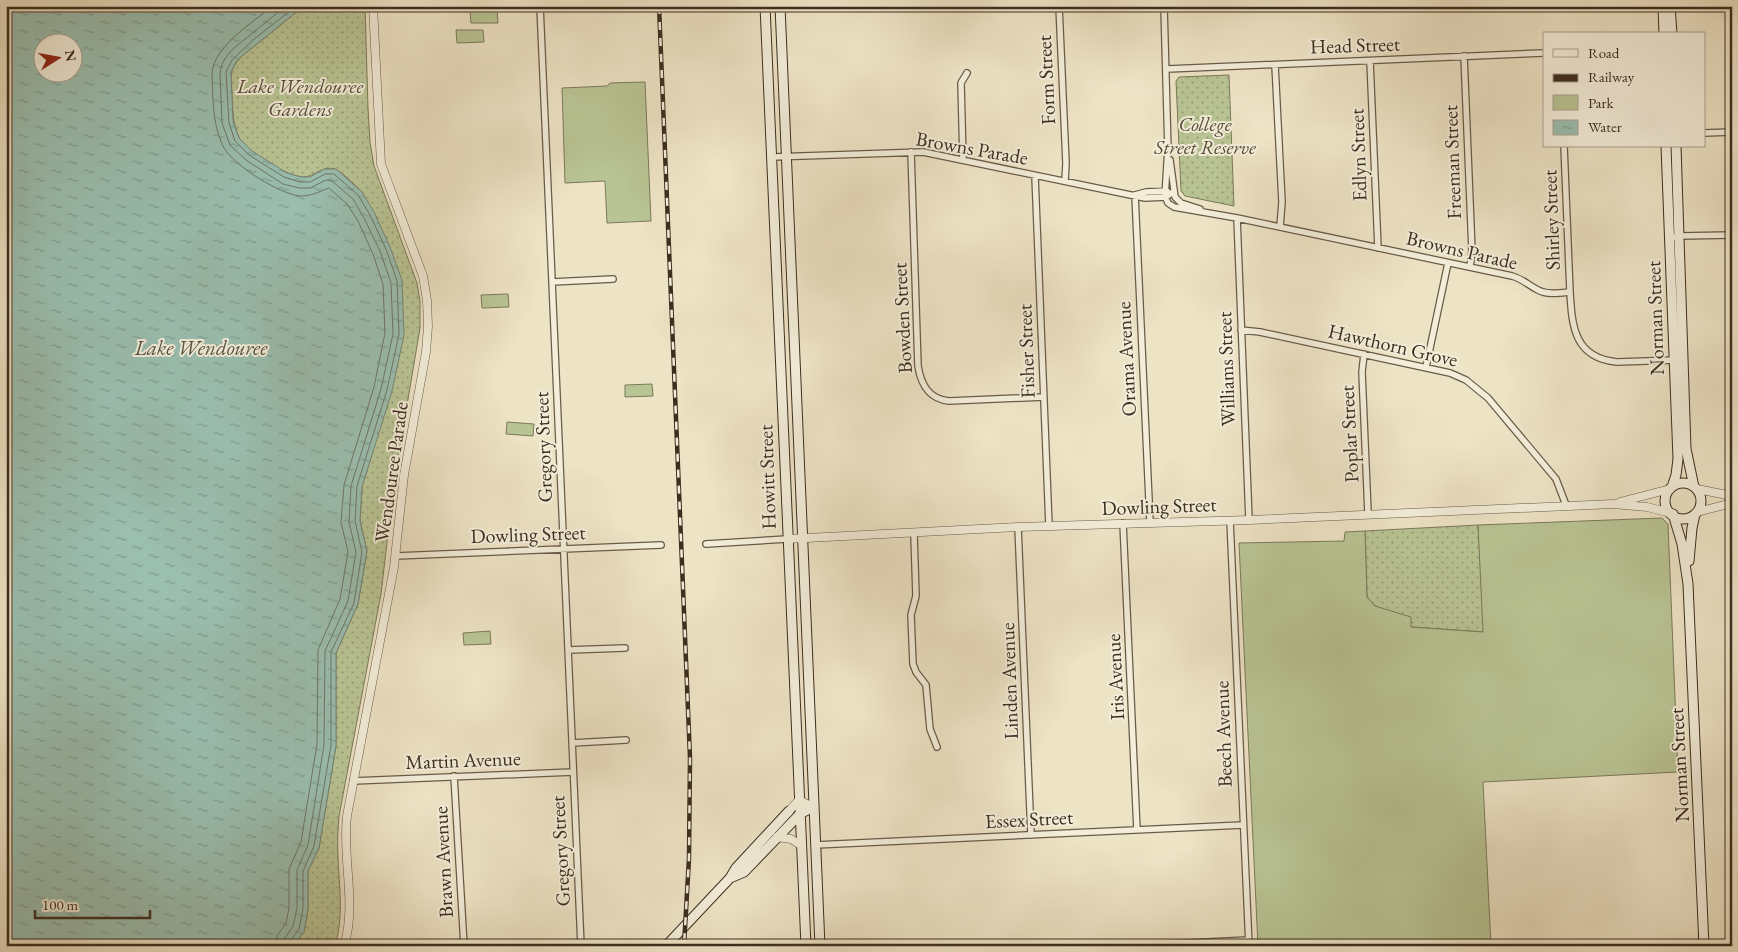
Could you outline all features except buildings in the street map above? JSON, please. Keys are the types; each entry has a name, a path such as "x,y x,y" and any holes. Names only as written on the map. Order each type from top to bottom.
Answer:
{"main road":[{"name":"Howitt Street","path":"765,6 806,946"},
{"name":"Howitt Street","path":"780,6 820,946"},
{"path":"1663,6 1664,32"},
{"path":"1670,6 1672,32"},
{"name":"Norman Street","path":"1666,148 1670,238 1686,449 1701,502 1692,528 1688,584"},
{"name":"Norman Street","path":"1676,148 1680,236 1678,459 1676,475 1666,499 1667,507 1672,514 1682,544 1688,584 1704,946"},
{"path":"1671,488 1685,483 1696,488"},
{"path":"1672,514 1684,518 1696,513"},
{"path":"796,709 809,708"},
{"path":"730,878 744,872 800,814 814,807"},
{"path":"666,946 730,878 736,868 789,811"}],"street":[{"name":"Wendouree Parade","path":"344,946 349,919 346,830 353,781 396,556 404,475 426,352 428,314 420,264 381,164 373,6"},
{"name":"Gregory Street","path":"540,6 581,946"},
{"name":"Form Street","path":"1059,6 1066,163 1065,181"},
{"path":"1164,6 1168,148 1165,194 1173,192 1168,148"},
{"name":"Head Street","path":"1167,69 1543,53"},
{"name":"Freeman Street","path":"1464,56 1472,251 1470,267"},
{"name":"Edlyn Street","path":"1370,61 1378,248"},
{"path":"1275,65 1282,202 1280,227"},
{"path":"964,160 961,83 967,73"},
{"path":"1706,133 1732,132"},
{"name":"Shirley Street","path":"1564,148 1570,292"},
{"name":"Bowden Street","path":"911,152 918,366 923,385 932,395 942,401 1044,397"},
{"name":"Browns Parade","path":"772,157 927,152 1035,176 1135,194 1146,192 1165,194 1170,204 1177,208 1237,218 1470,267 1517,278 1541,291 1551,293 1570,292"},
{"name":"Fisher Street","path":"1035,176 1049,526"},
{"name":"Browns Parade","path":"1173,192 1179,202 1216,214"},
{"name":"Orama Avenue","path":"1135,194 1150,522"},
{"name":"Williams Street","path":"1237,218 1248,520"},
{"path":"1670,238 1732,234"},
{"path":"1426,367 1448,263"},
{"path":"552,282 613,279"},
{"path":"1570,292 1574,330 1582,344 1594,355 1608,361 1617,362 1679,360"},
{"name":"Hawthorn Grove","path":"1240,330 1260,332 1426,367 1462,377 1482,391 1556,480 1566,505"},
{"name":"Poplar Street","path":"1364,354 1362,372 1368,514"},
{"name":"Dowling Street","path":"1613,504 1671,488"},
{"path":"1696,488 1732,496"},
{"path":"1696,513 1732,503"},
{"name":"Dowling Street","path":"706,544 1018,527 1248,520 1566,505 1613,504 1647,507 1672,514"},
{"name":"Beech Avenue","path":"1230,520 1248,943"},
{"name":"Iris Avenue","path":"1123,523 1137,830"},
{"name":"Linden Avenue","path":"1018,527 1031,835"},
{"path":"914,534 916,596 911,614 913,664 916,673 926,683 929,726 937,747"},
{"name":"Dowling Street","path":"396,556 661,545"},
{"path":"568,650 625,648"},
{"path":"572,743 626,740"},
{"name":"Martin Avenue","path":"353,781 573,772"},
{"name":"Brawn Avenue","path":"454,776 464,946"},
{"path":"789,811 799,800 814,807"},
{"name":"Essex Street","path":"815,844 1243,825"},
{"path":"777,837 791,839 802,846"},
{"path":"1126,946 1248,943"}],"green space":[{"name":"Lake Wendouree Gardens","path":"304,6 365,6 368,108 370,142 374,166 417,283 420,301 420,328 394,482 381,594 339,816 340,912 335,946 293,946 304,932 308,909 308,871 319,848 336,746 336,653 358,604 367,551 360,521 362,487 370,460 362,192 335,169 322,170 303,177 296,176 277,168 258,156 239,137 233,114 231,81 232,71 237,61"},
{"path":"497,10 498,23 471,23 470,11"},
{"path":"456,30 483,30 484,42 457,43"},
{"name":"College Street Reserve","path":"1229,75 1234,206 1185,196 1181,191 1176,81 1179,77"},
{"path":"645,82 651,221 607,223 605,181 565,183 562,88 607,86 610,83"},
{"path":"508,294 509,307 482,308 481,295"},
{"path":"652,384 653,396 625,397 625,385"},
{"path":"507,422 534,424 533,436 506,434"},
{"path":"1662,518 1668,524 1678,772 1483,782 1491,946 1258,946 1239,543 1344,541 1345,532 1365,531 1367,597 1375,606 1411,617 1411,627 1483,632 1478,525"},
{"path":"1478,525 1484,632 1411,627 1371,603 1367,597 1365,531"},
{"path":"490,631 491,644 464,645 463,633"}],"water":[{"name":"Lake Wendouree","path":"6,6 304,6 242,56 236,62 231,72 233,121 239,138 252,151 287,173 301,177 310,177 324,169 336,169 362,192 374,212 402,280 404,335 392,391 362,487 360,521 367,551 358,604 336,653 336,746 319,848 308,871 308,909 304,932 293,946 6,946"}],"railway":[{"path":"659,6 690,758 689,858 684,946"}]}
